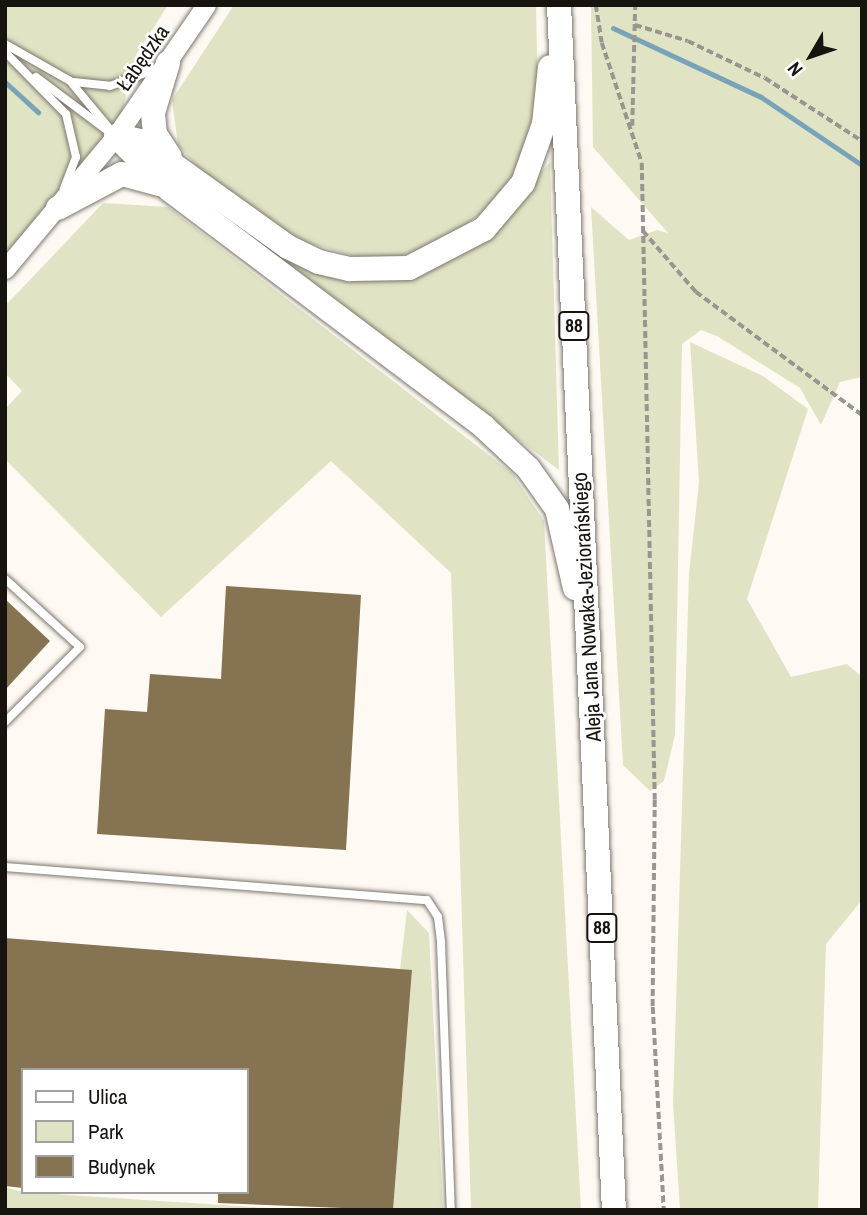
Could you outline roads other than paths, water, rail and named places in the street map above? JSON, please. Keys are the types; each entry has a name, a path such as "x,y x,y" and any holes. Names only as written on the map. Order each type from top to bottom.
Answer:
{"main road":[{"path":"58,208 122,174 176,180 289,247 319,261 380,271 439,255 484,229 523,183 544,124 558,5"},
{"name":"Aleja Jana Nowaka-Jeziorańskiego","path":"558,5 614,1210"},
{"path":"168,63 155,91 155,134 176,180"},
{"path":"116,136 176,180 484,427 528,468 557,509 589,647"}],"street":[{"name":"Łabędzka","path":"5,269 116,136 206,5"}],"lane":[{"path":"5,44 70,81 116,136"},
{"path":"5,51 71,108 116,136"},
{"path":"5,51 66,114 74,137 76,158 58,208"},
{"path":"70,81 110,86 168,63"},
{"path":"5,579 80,647 5,722"},
{"path":"5,867 427,900 442,943 451,1210"}],"waterway":[{"path":"613,28 761,97 862,165"},
{"path":"5,82 38,112"}]}
